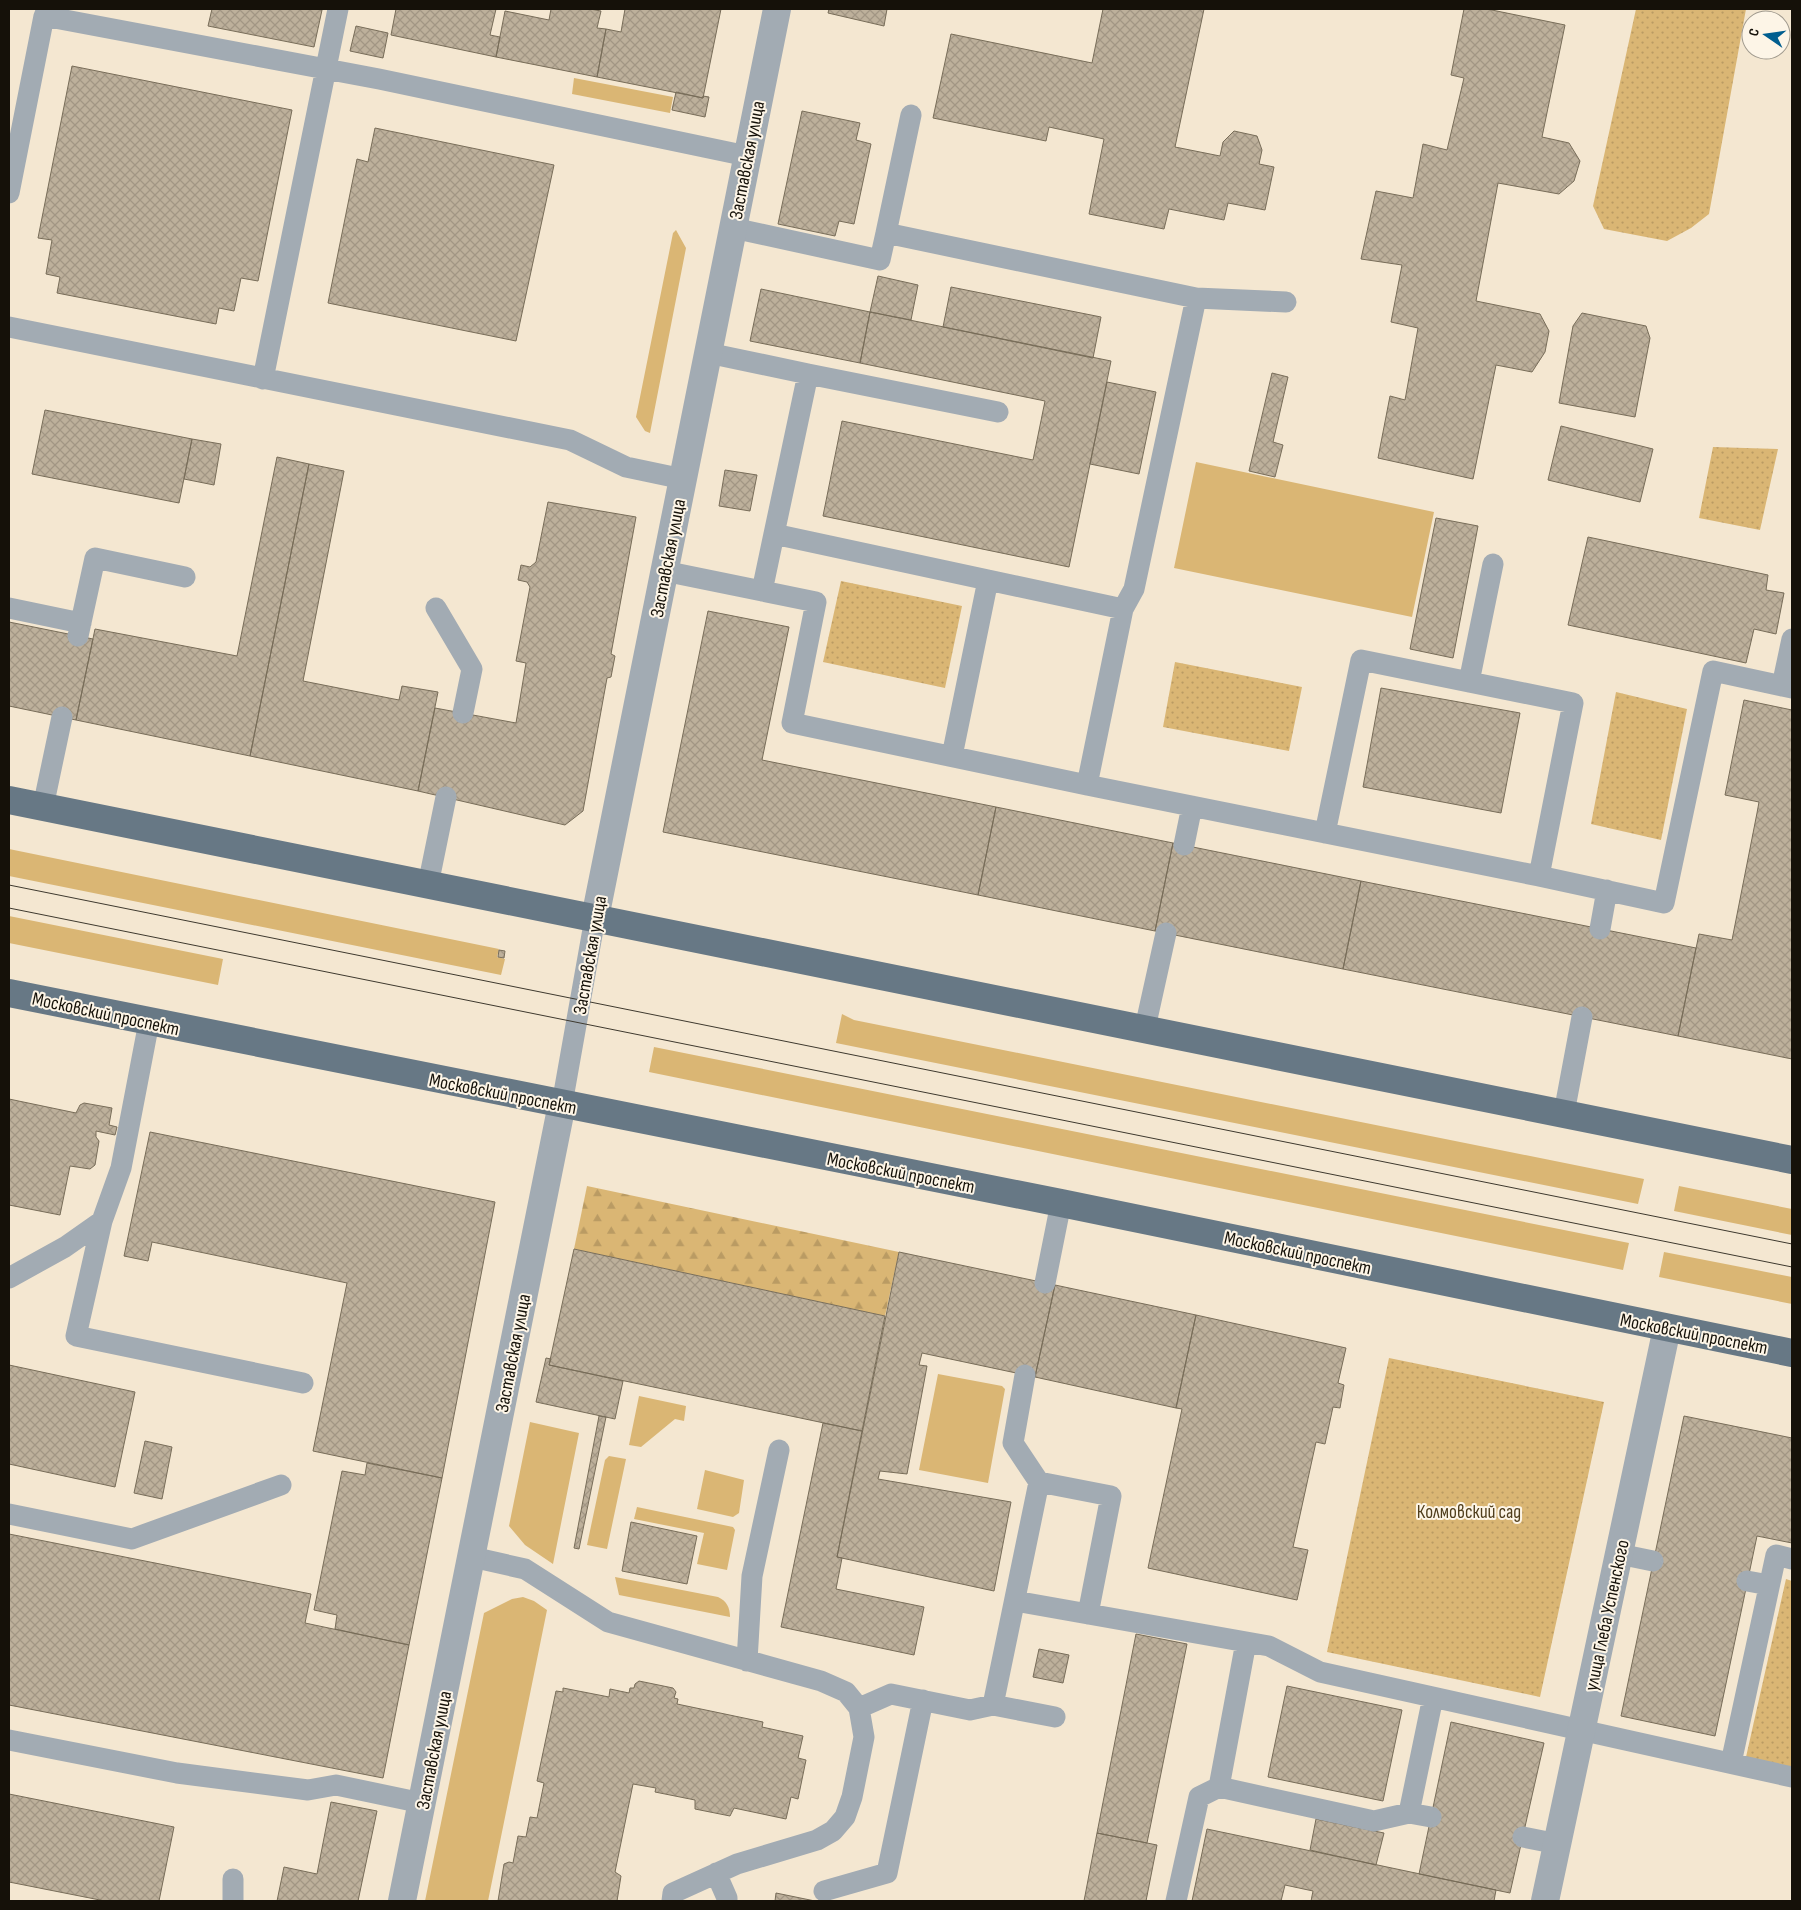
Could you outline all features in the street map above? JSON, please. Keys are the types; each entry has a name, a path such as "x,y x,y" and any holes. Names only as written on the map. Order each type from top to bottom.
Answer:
{"main road":[{"path":"9,800 1146,1028 1792,1160"},
{"name":"Московский проспект","path":"9,993 1792,1353"}],"street":[{"name":"Заставская улица","path":"596,918 777,9"},
{"name":"Заставская улица","path":"402,1901 562,1104"},
{"name":"улица Глеба Успенского","path":"1545,1901 1667,1328"}],"lane":[{"path":"263,379 338,9"},
{"path":"9,193 15,124 44,16 379,79 747,156"},
{"path":"733,228 880,260 912,115"},
{"path":"886,232 1196,298 1286,302"},
{"path":"1088,785 1124,609 1134,589 1196,298"},
{"path":"9,327 570,440 626,467 683,479"},
{"path":"708,353 998,412"},
{"path":"762,590 808,374"},
{"path":"774,534 1124,609"},
{"path":"9,608 79,630 95,558 185,577"},
{"path":"1469,682 1493,564"},
{"path":"664,571 816,602 792,723 1664,902 1714,671 1787,687 1792,639"},
{"path":"952,756 988,580"},
{"path":"436,608 472,669 463,713"},
{"path":"1325,833 1361,660 1573,703 1539,876"},
{"path":"43,807 62,717"},
{"path":"428,885 446,797"},
{"path":"1184,845 1192,806"},
{"path":"1600,929 1607,890"},
{"name":"Заставская улица","path":"562,1104 596,918"},
{"path":"1146,1028 1166,933"},
{"path":"1564,1113 1582,1017"},
{"path":"149,1022 121,1168 102,1221 76,1336 303,1383"},
{"path":"1045,1283 1061,1204"},
{"path":"9,1278 65,1247 102,1221"},
{"path":"993,1705 1039,1482 1013,1443 1026,1374"},
{"path":"747,1661 752,1576 779,1450"},
{"path":"1039,1482 1111,1496 1088,1614"},
{"path":"9,1514 132,1539 281,1485"},
{"path":"1619,1554 1653,1561"},
{"path":"1732,1763 1776,1555 1792,1559"},
{"path":"472,1557 525,1569 608,1622 821,1681 846,1692 859,1708 864,1737 852,1797 845,1817 833,1831 817,1840 736,1864 673,1892 672,1901"},
{"path":"1747,1581 1769,1585"},
{"path":"1015,1601 1269,1646 1320,1672 1792,1777"},
{"path":"1219,1787 1246,1642"},
{"path":"859,1708 891,1694 970,1710 993,1705 1056,1717"},
{"path":"1409,1813 1433,1697"},
{"path":"824,1891 887,1873 923,1700"},
{"path":"9,1740 177,1773 308,1790 336,1785 422,1803"},
{"path":"1176,1901 1199,1797 1219,1787 1374,1821 1409,1813 1431,1817"},
{"path":"1523,1837 1558,1844"},
{"path":"716,1873 727,1901"},
{"path":"234,1880 234,1901"}],"green space":[{"path":"1636,9 1746,9 1741,10 1741,37 1709,214 1691,228 1667,241 1604,229 1593,206"},
{"path":"574,78 673,97 670,113 572,94"},
{"path":"676,230 686,248 650,433 645,431 636,417 673,233"},
{"path":"1713,447 1778,449 1760,530 1699,518"},
{"path":"1196,462 1434,512 1412,617 1174,568"},
{"path":"841,581 962,606 945,688 823,662"},
{"path":"1175,662 1302,687 1289,751 1163,727"},
{"path":"1616,692 1687,709 1661,840 1591,824"},
{"path":"9,849 499,949 497,957 505,959 501,975 9,876"},
{"path":"9,916 223,959 218,985 9,943"},
{"path":"842,1014 854,1020 1644,1179 1638,1204 836,1043"},
{"path":"654,1047 1629,1243 1623,1270 649,1072"},
{"path":"587,1186 899,1252 885,1316 574,1249"},
{"path":"1679,1186 1792,1209 1792,1235 1674,1211"},
{"path":"1664,1252 1792,1277 1792,1304 1659,1277"},
{"name":"Колмовский сад","path":"1389,1358 1604,1402 1540,1697 1327,1652"},
{"path":"938,1374 1002,1386 1005,1389 988,1483 919,1470"},
{"path":"639,1396 686,1406 684,1421 675,1419 641,1447 629,1445"},
{"path":"530,1422 579,1433 553,1564 525,1545 509,1526"},
{"path":"609,1456 626,1459 607,1549 587,1545 605,1460"},
{"path":"705,1470 744,1480 739,1513 733,1517 697,1509"},
{"path":"637,1507 733,1527 735,1530 727,1570 697,1564 704,1533 634,1519"},
{"path":"615,1577 718,1597 727,1605 730,1617 619,1595"},
{"path":"1786,1579 1792,1581 1792,1767 1746,1757"},
{"path":"523,1597 534,1601 547,1610 488,1901 425,1901 484,1613 512,1599"}],"building":[{"path":"212,9 322,10 314,47 208,26"},
{"path":"396,9 496,9 490,35 500,37 496,57 391,35"},
{"path":"551,9 590,9 601,11 597,28 606,29 597,77 496,57 505,11 549,20"},
{"path":"625,9 721,9 703,98 597,77 606,29 621,32"},
{"path":"829,9 887,9 884,26 828,13"},
{"path":"1103,9 1204,9 1175,147 1220,156 1223,142 1234,131 1257,136 1262,150 1259,164 1274,167 1265,210 1228,203 1224,220 1169,209 1164,229 1089,214 1104,139 1049,127 1046,141 933,118 951,34 1092,63"},
{"path":"1464,9 1487,9 1565,25 1542,137 1569,143 1580,161 1574,181 1559,194 1498,183 1476,301 1540,314 1549,331 1545,352 1532,372 1496,365 1473,479 1378,458 1390,396 1405,400 1418,328 1391,322 1402,265 1361,259 1376,191 1413,198 1423,144 1447,150 1464,78 1451,75"},
{"path":"356,26 388,33 383,58 350,51"},
{"path":"72,66 292,110 258,281 241,278 234,311 219,308 216,324 57,293 60,277 46,274 52,240 38,238"},
{"path":"676,92 703,98 703,96 709,97 705,117 672,110"},
{"path":"802,111 860,123 856,140 871,144 854,224 839,221 835,236 778,224"},
{"path":"375,128 554,165 516,341 328,303 357,159 368,162"},
{"path":"878,276 918,285 911,320 870,312"},
{"path":"951,287 1101,317 1093,358 943,327"},
{"path":"761,289 870,312 860,363 750,341"},
{"path":"870,312 1111,361 1069,567 823,516 842,421 1033,460 1045,401 860,363"},
{"path":"1582,313 1646,326 1650,338 1635,417 1559,403 1573,326"},
{"path":"1272,373 1288,377 1273,442 1283,445 1275,477 1249,471"},
{"path":"1107,382 1156,392 1139,474 1090,464"},
{"path":"45,410 192,439 179,503 32,474"},
{"path":"1561,426 1653,449 1640,502 1548,480"},
{"path":"192,439 221,444 214,485 184,479"},
{"path":"277,457 309,464 250,756 76,720 95,629 237,656"},
{"path":"309,464 344,471 303,681 399,700 402,686 438,692 418,791 250,756"},
{"path":"725,470 757,475 750,511 719,506"},
{"path":"548,502 636,517 611,654 615,656 611,677 607,678 583,811 565,825 418,791 435,708 516,723 526,663 516,661 530,587 527,582 518,580 521,565 530,567 536,562"},
{"path":"1436,518 1478,526 1453,658 1410,649"},
{"path":"1588,537 1768,575 1766,590 1784,593 1776,634 1754,629 1746,663 1568,625"},
{"path":"708,611 789,627 762,760 996,807 978,895 663,832"},
{"path":"9,622 93,639 76,720 9,706"},
{"path":"1381,688 1520,713 1501,813 1363,787"},
{"path":"1744,700 1792,710 1792,1059 1678,1036 1699,934 1732,940 1757,813 1759,802 1725,795"},
{"path":"996,807 1173,843 1155,931 978,895"},
{"path":"1173,843 1361,881 1343,969 1155,931"},
{"path":"1361,881 1696,948 1678,1036 1343,969"},
{"path":"499,950 505,951 504,958 498,957"},
{"path":"9,1099 76,1113 80,1105 84,1103 112,1108 109,1125 117,1127 115,1135 96,1131 96,1137 99,1141 95,1165 90,1169 70,1166 60,1215 9,1205"},
{"path":"150,1132 495,1202 442,1478 313,1451 347,1283 152,1242 148,1261 124,1256"},
{"path":"574,1249 885,1316 862,1431 549,1365"},
{"path":"899,1252 1055,1285 1035,1377 922,1353 919,1365 927,1366 907,1474 880,1471 878,1479 1011,1502 994,1591 837,1557"},
{"path":"1055,1285 1196,1315 1176,1408 1035,1377"},
{"path":"1196,1315 1346,1348 1338,1383 1344,1385 1340,1408 1333,1407 1325,1444 1316,1442 1293,1547 1308,1550 1297,1600 1148,1568 1182,1409 1176,1408"},
{"path":"546,1358 551,1359 549,1365 623,1381 615,1419 536,1402"},
{"path":"9,1365 135,1392 115,1487 9,1464"},
{"path":"599,1416 606,1417 579,1549 574,1548"},
{"path":"1684,1416 1792,1438 1792,1543 1757,1536 1715,1736 1621,1716"},
{"path":"823,1423 862,1431 837,1557 842,1558 836,1589 924,1607 914,1655 781,1627"},
{"path":"145,1441 172,1447 162,1499 134,1493"},
{"path":"367,1463 442,1478 409,1645 335,1629 337,1615 314,1610 342,1471 365,1475"},
{"path":"631,1522 697,1536 687,1584 622,1571"},
{"path":"9,1534 311,1594 305,1623 409,1645 383,1778 9,1705"},
{"path":"1136,1634 1187,1644 1147,1843 1097,1833"},
{"path":"1039,1649 1069,1655 1063,1683 1033,1677"},
{"path":"639,1681 673,1688 676,1692 674,1698 678,1699 677,1704 763,1722 762,1727 803,1736 798,1758 806,1760 798,1799 791,1797 786,1819 734,1808 730,1816 695,1809 695,1800 655,1792 656,1788 633,1784 615,1872 621,1876 617,1901 498,1901 504,1864 513,1863 518,1836 526,1837 530,1817 537,1818 544,1783 537,1781 556,1691 563,1692 563,1688 609,1697 610,1689 629,1693 630,1688 634,1688 635,1684"},
{"path":"1287,1686 1402,1710 1383,1801 1268,1777"},
{"path":"1451,1722 1544,1743 1510,1893 1419,1874"},
{"path":"9,1794 174,1827 159,1901 105,1901 9,1882"},
{"path":"331,1802 377,1811 358,1901 277,1901 284,1867 317,1874"},
{"path":"1316,1819 1384,1833 1376,1865 1310,1850"},
{"path":"1207,1829 1496,1890 1494,1901 1311,1901 1313,1891 1285,1885 1281,1901 1192,1901"},
{"path":"1097,1833 1157,1845 1146,1901 1084,1901"},
{"path":"776,1893 815,1901 775,1901"}],"tram line":[{"path":"9,885 1792,1244"},
{"path":"9,908 1792,1267"}]}
